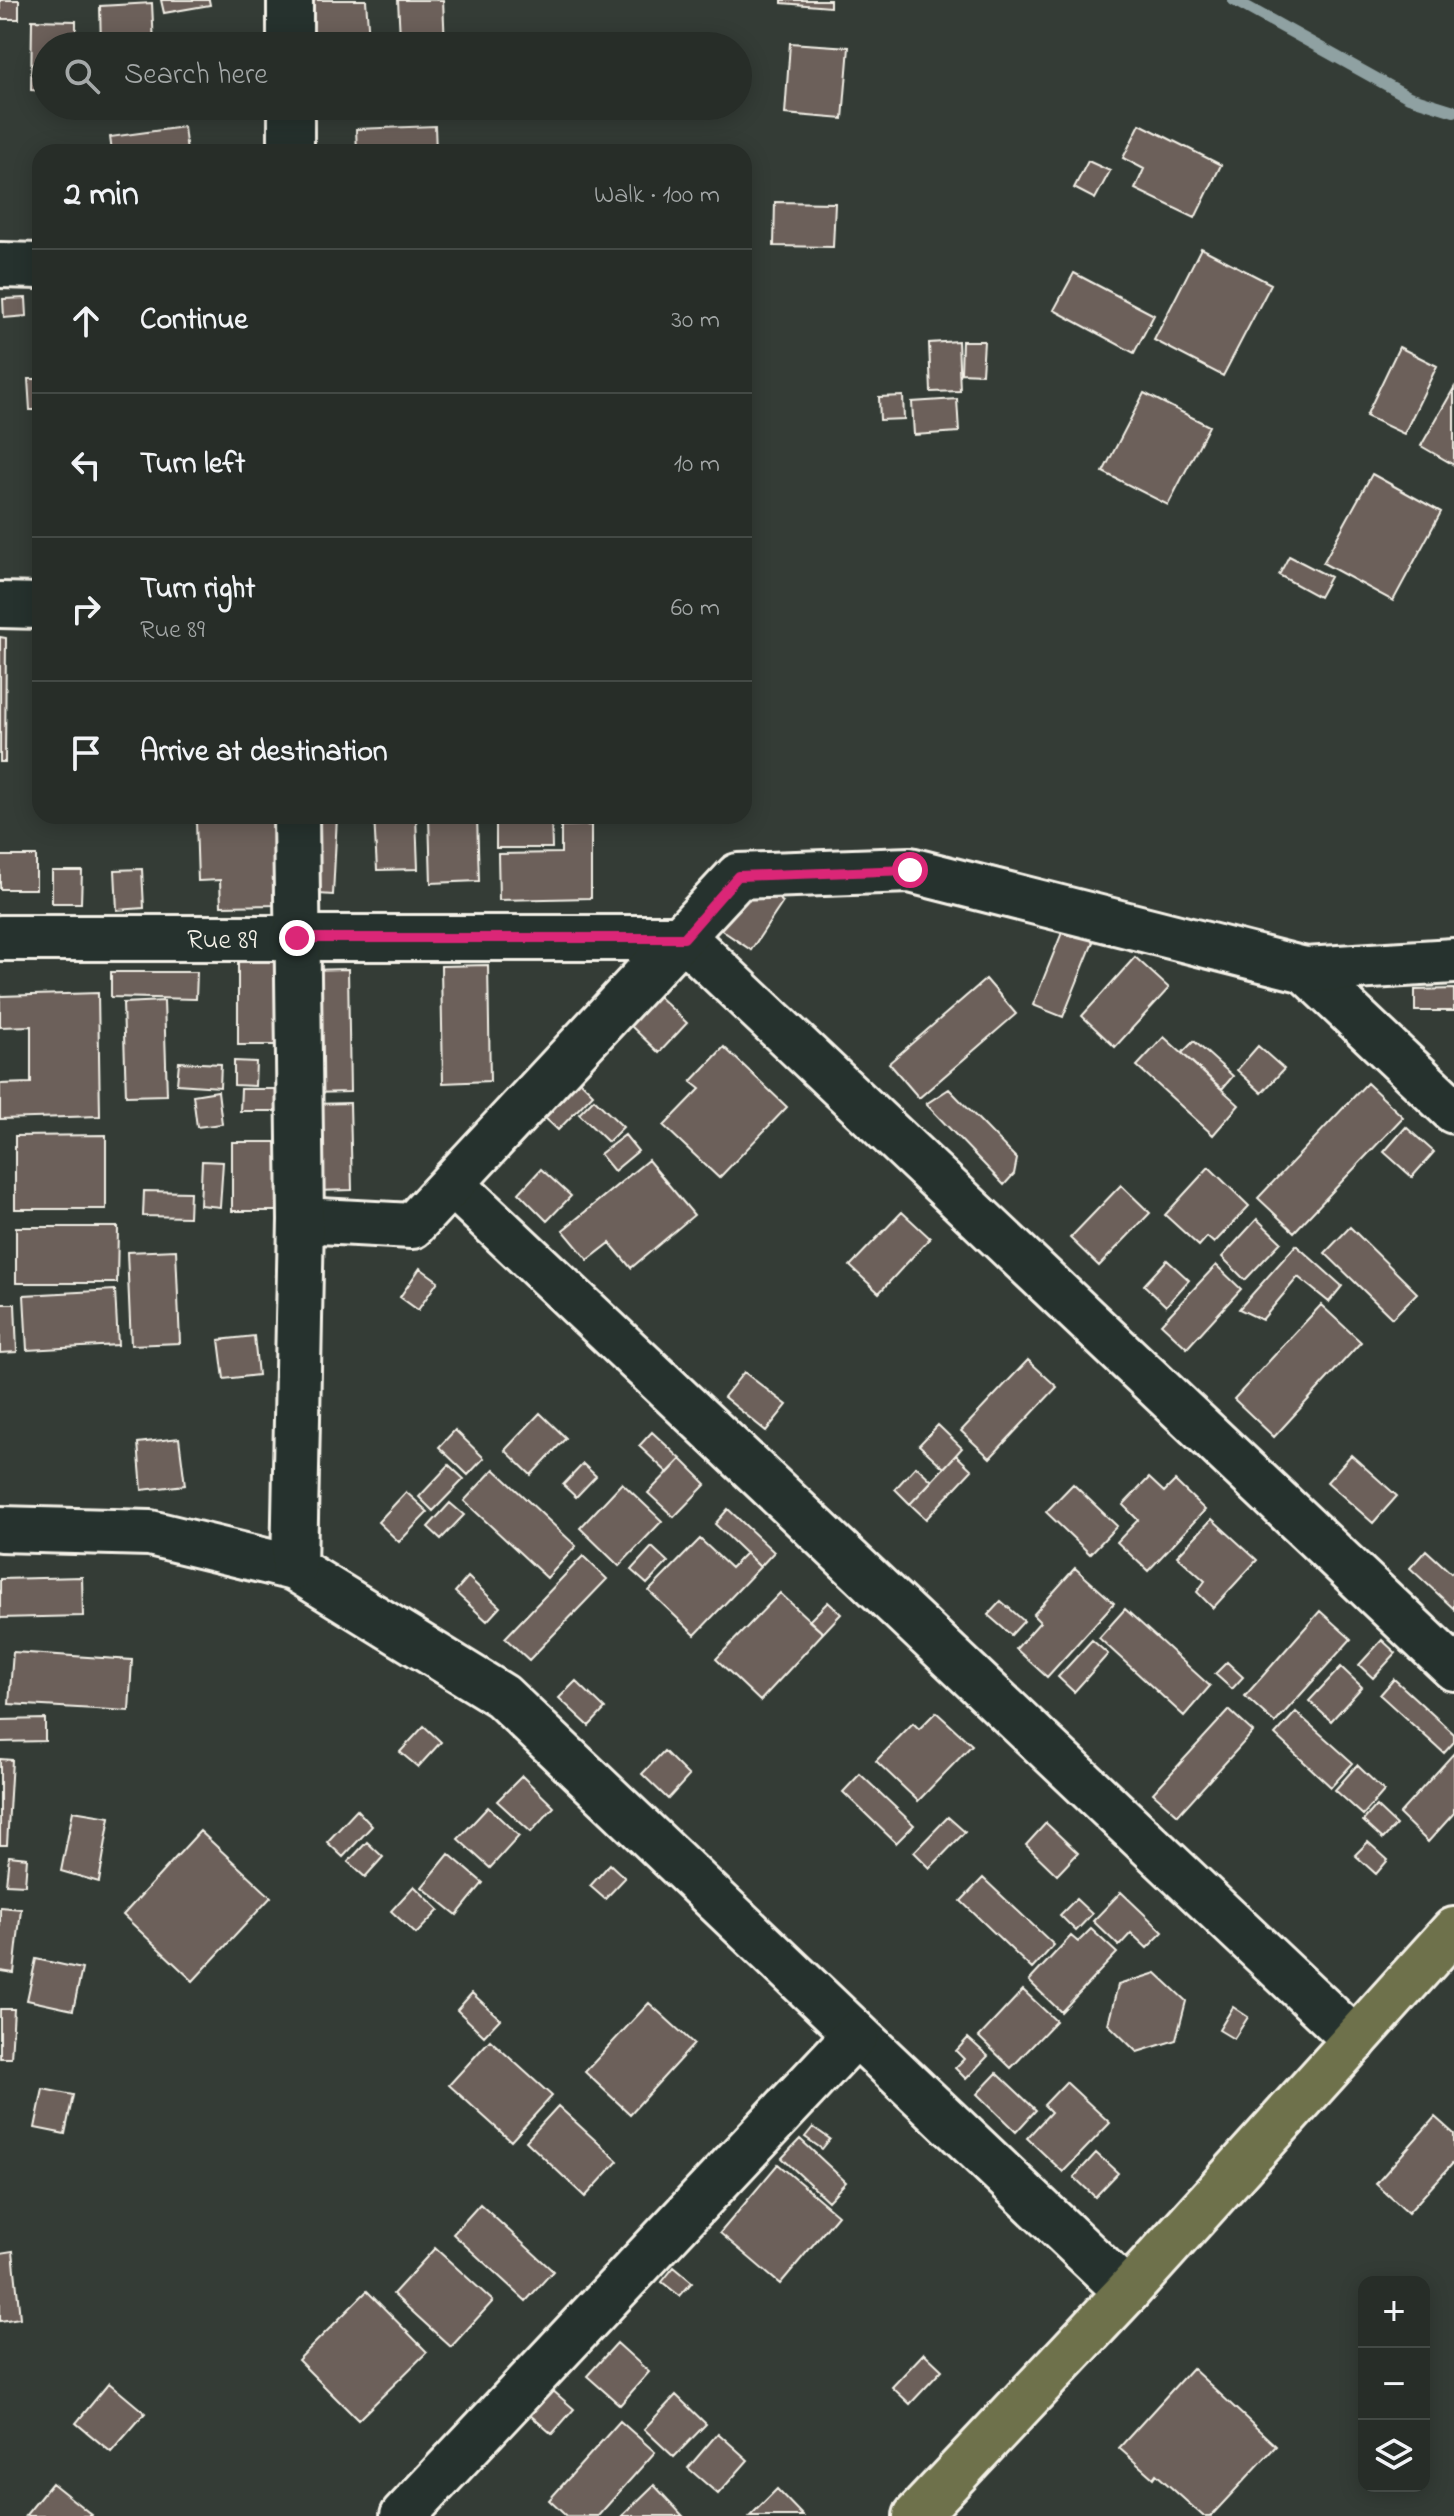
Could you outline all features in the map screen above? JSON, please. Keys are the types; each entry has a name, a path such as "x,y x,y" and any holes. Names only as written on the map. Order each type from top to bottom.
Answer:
{"main road":[{"path":"916,2516 1127,2292 1454,1930"}],"street":[{"path":"290,0 290,32"},
{"path":"291,120 291,144"},
{"path":"0,265 32,266"},
{"path":"0,605 32,606"},
{"path":"294,1568 301,1220 296,824"},
{"path":"301,1220 412,1226 684,938 738,876 910,870 1305,970 1454,961"},
{"name":"Rue 89","path":"0,938 684,938"},
{"path":"684,938 1454,1668"},
{"path":"1305,970 1454,1111"},
{"path":"452,1184 1355,2040"},
{"path":"0,1529 150,1533 294,1568 502,1696 1127,2292"},
{"path":"403,2516 856,2034"}],"building":[{"path":"0,0 19,0 19,19 0,19"},
{"path":"161,0 209,0 210,5 164,13"},
{"path":"312,0 366,0 368,32 313,32"},
{"path":"398,0 443,0 444,32 400,32"},
{"path":"782,0 830,0 830,7 782,3"},
{"path":"152,3 153,32 101,32 100,6"},
{"path":"32,20 76,21 76,32 32,32 31,90"},
{"path":"790,43 849,47 843,119 785,114"},
{"path":"1140,124 1221,165 1195,218 1135,189 1144,169 1123,158"},
{"path":"435,126 436,144 357,144 356,129"},
{"path":"184,127 186,144 111,144 110,137"},
{"path":"1088,161 1110,171 1095,199 1074,188"},
{"path":"775,202 835,203 833,247 774,246"},
{"path":"1201,248 1271,284 1223,376 1154,340"},
{"path":"1074,273 1154,315 1134,353 1054,310"},
{"path":"26,298 27,316 4,318 3,299"},
{"path":"958,341 960,391 931,392 929,343"},
{"path":"962,341 984,341 982,374 961,373"},
{"path":"1399,347 1437,366 1404,434 1366,416"},
{"path":"28,379 32,379 32,410"},
{"path":"1454,388 1454,465 1421,446"},
{"path":"1144,393 1209,426 1168,505 1103,472"},
{"path":"903,396 904,419 880,420 879,397"},
{"path":"957,399 959,432 914,435 912,402"},
{"path":"1372,474 1441,512 1393,601 1323,563"},
{"path":"1289,556 1330,577 1319,597 1279,575"},
{"path":"0,637 6,638 5,762 0,762"},
{"path":"196,824 274,824 277,905 221,906 220,880 198,881"},
{"path":"307,824 337,824 333,895 303,893"},
{"path":"374,824 416,824 418,869 377,870"},
{"path":"429,824 477,824 479,881 431,883"},
{"path":"496,824 551,824 552,848 496,848"},
{"path":"591,825 591,898 499,900 498,854 561,853 561,826"},
{"path":"0,856 36,856 36,889 0,889"},
{"path":"142,869 144,908 117,910 115,870"},
{"path":"52,871 82,871 81,903 52,903"},
{"path":"749,879 783,902 751,950 717,927"},
{"path":"1065,925 1095,937 1063,1017 1033,1005"},
{"path":"1135,957 1169,988 1115,1047 1082,1016"},
{"path":"238,962 281,962 280,1045 238,1045"},
{"path":"488,965 490,1081 443,1083 441,966"},
{"path":"348,969 350,1092 310,1093 308,970"},
{"path":"111,972 197,972 196,999 111,997"},
{"path":"986,979 1016,1014 919,1098 889,1063"},
{"path":"1454,989 1454,1011 1415,1011 1415,990"},
{"path":"98,993 100,1116 0,1119 0,1084 31,1083 31,1026 0,1027 0,996"},
{"path":"657,995 687,1023 659,1053 629,1024"},
{"path":"164,1001 167,1095 126,1096 123,1003"},
{"path":"1164,1037 1239,1105 1213,1135 1137,1066"},
{"path":"1194,1041 1233,1076 1222,1089 1182,1053"},
{"path":"1258,1046 1284,1069 1262,1093 1237,1070"},
{"path":"724,1047 787,1107 719,1178 664,1126 700,1089 691,1082"},
{"path":"234,1061 256,1062 255,1086 234,1085"},
{"path":"179,1062 221,1064 220,1087 177,1084"},
{"path":"578,1079 593,1094 558,1130 543,1116"},
{"path":"1367,1083 1403,1117 1294,1232 1258,1198"},
{"path":"241,1089 282,1089 282,1111 240,1111"},
{"path":"949,1089 1017,1159 1014,1174 1004,1185 926,1104"},
{"path":"218,1091 222,1124 197,1127 193,1095"},
{"path":"594,1099 623,1127 608,1142 579,1114"},
{"path":"350,1103 352,1190 315,1191 314,1104"},
{"path":"1406,1127 1434,1152 1412,1177 1384,1152"},
{"path":"106,1135 106,1209 15,1209 15,1136"},
{"path":"625,1135 638,1151 614,1171 600,1154"},
{"path":"232,1142 278,1142 278,1211 232,1211"},
{"path":"648,1160 694,1215 631,1268 610,1243 588,1260 563,1230"},
{"path":"202,1161 223,1162 220,1207 200,1205"},
{"path":"1209,1167 1249,1206 1214,1243 1207,1237 1199,1246 1165,1215"},
{"path":"541,1169 571,1196 547,1221 519,1193"},
{"path":"1121,1185 1150,1213 1099,1266 1070,1238"},
{"path":"144,1191 190,1192 189,1217 143,1216"},
{"path":"902,1212 930,1238 879,1293 850,1266"},
{"path":"1257,1219 1281,1242 1245,1280 1222,1257"},
{"path":"16,1227 118,1227 117,1283 16,1283"},
{"path":"1350,1227 1417,1293 1392,1318 1325,1253"},
{"path":"1296,1245 1342,1286 1329,1302 1298,1277 1262,1320 1239,1309"},
{"path":"176,1250 180,1343 131,1345 127,1252"},
{"path":"1167,1260 1189,1280 1166,1306 1144,1285"},
{"path":"1216,1265 1241,1289 1187,1348 1161,1324"},
{"path":"420,1268 438,1281 418,1310 400,1297"},
{"path":"115,1290 118,1345 27,1350 24,1295"},
{"path":"0,1304 15,1304 17,1352 0,1353"},
{"path":"1321,1305 1361,1342 1274,1437 1234,1399"},
{"path":"254,1336 258,1375 224,1379 219,1340"},
{"path":"1028,1360 1057,1387 990,1458 961,1431"},
{"path":"744,1372 787,1405 766,1431 724,1397"},
{"path":"540,1413 566,1438 531,1475 505,1450"},
{"path":"938,1425 962,1448 944,1468 919,1445"},
{"path":"455,1430 484,1458 468,1475 439,1447"},
{"path":"652,1432 681,1459 668,1473 639,1446"},
{"path":"179,1438 185,1485 142,1490 138,1443"},
{"path":"956,1455 972,1470 926,1519 910,1504"},
{"path":"1351,1455 1397,1496 1373,1523 1327,1482"},
{"path":"681,1459 706,1484 674,1517 648,1493"},
{"path":"583,1464 596,1476 576,1497 563,1485"},
{"path":"449,1465 464,1479 433,1511 419,1497"},
{"path":"916,1466 932,1481 910,1504 895,1489"},
{"path":"494,1469 576,1546 547,1578 464,1501"},
{"path":"1149,1478 1164,1492 1175,1481 1205,1510 1148,1571 1117,1542 1138,1520 1123,1505"},
{"path":"622,1483 662,1521 619,1566 580,1528"},
{"path":"1073,1484 1117,1526 1090,1554 1046,1512"},
{"path":"406,1492 428,1512 399,1542 378,1522"},
{"path":"450,1503 464,1515 441,1539 428,1527"},
{"path":"728,1509 774,1552 760,1567 715,1524"},
{"path":"1212,1519 1257,1560 1213,1608 1197,1592 1205,1581 1177,1556"},
{"path":"700,1539 731,1568 746,1553 760,1567 695,1635 649,1591"},
{"path":"652,1547 668,1562 647,1584 631,1570"},
{"path":"1426,1550 1451,1573 1454,1570 1454,1609 1410,1568"},
{"path":"583,1556 607,1579 529,1660 505,1638"},
{"path":"1075,1568 1114,1603 1047,1677 1016,1649 1040,1622 1033,1615"},
{"path":"82,1577 83,1616 0,1618 0,1579"},
{"path":"468,1577 500,1607 487,1621 455,1592"},
{"path":"780,1593 823,1633 760,1701 716,1659"},
{"path":"1001,1601 1024,1621 1011,1635 988,1615"},
{"path":"828,1602 841,1614 823,1633 809,1621"},
{"path":"1125,1609 1210,1686 1184,1716 1099,1638"},
{"path":"1320,1611 1351,1639 1275,1723 1245,1696"},
{"path":"1092,1640 1108,1654 1074,1692 1058,1677"},
{"path":"1382,1640 1396,1653 1373,1678 1359,1665"},
{"path":"13,1652 132,1660 129,1711 9,1704"},
{"path":"1227,1662 1243,1677 1232,1689 1215,1674"},
{"path":"1341,1667 1362,1687 1331,1721 1309,1701"},
{"path":"1394,1679 1454,1734 1454,1742 1444,1753 1380,1695"},
{"path":"576,1681 605,1709 589,1726 559,1698"},
{"path":"1229,1710 1253,1732 1178,1815 1153,1793"},
{"path":"936,1712 972,1745 918,1801 876,1761 913,1723 919,1729"},
{"path":"1296,1712 1353,1763 1331,1787 1275,1735"},
{"path":"45,1719 45,1741 0,1742 0,1720"},
{"path":"424,1726 441,1742 418,1767 400,1752"},
{"path":"664,1751 689,1776 668,1799 642,1774"},
{"path":"1454,1753 1454,1813 1428,1842 1399,1814"},
{"path":"0,1759 12,1760 7,1845 0,1845"},
{"path":"1357,1765 1384,1791 1363,1815 1335,1790"},
{"path":"860,1774 914,1825 896,1843 843,1792"},
{"path":"522,1776 554,1807 531,1832 497,1801"},
{"path":"1376,1806 1396,1825 1383,1839 1363,1821"},
{"path":"488,1807 519,1836 490,1868 458,1839"},
{"path":"357,1810 372,1826 343,1857 327,1842"},
{"path":"73,1811 110,1817 99,1882 61,1871"},
{"path":"948,1817 965,1832 930,1868 914,1852"},
{"path":"1046,1823 1078,1853 1057,1875 1026,1845"},
{"path":"200,1831 271,1897 193,1981 123,1915"},
{"path":"367,1842 383,1857 365,1877 348,1862"},
{"path":"1368,1842 1388,1860 1376,1874 1355,1855"},
{"path":"449,1854 483,1883 457,1915 422,1887"},
{"path":"9,1856 27,1858 25,1885 6,1884"},
{"path":"610,1864 625,1878 605,1899 590,1886"},
{"path":"983,1878 1054,1945 1032,1969 961,1901"},
{"path":"414,1886 439,1910 416,1934 391,1911"},
{"path":"1121,1892 1163,1932 1147,1948 1131,1933 1119,1946 1093,1921"},
{"path":"1076,1899 1092,1914 1076,1931 1060,1915"},
{"path":"0,1907 21,1909 14,1973 0,1971"},
{"path":"1091,1929 1117,1953 1061,2012 1029,1981 1071,1936 1078,1942"},
{"path":"36,1959 82,1969 73,2010 27,2000"},
{"path":"1156,1973 1186,2001 1176,2040 1137,2052 1108,2024 1118,1985"},
{"path":"1023,1990 1056,2021 1011,2068 979,2037"},
{"path":"472,1993 500,2019 484,2036 457,2010"},
{"path":"649,2003 694,2044 630,2114 585,2072"},
{"path":"1233,2007 1248,2017 1234,2039 1219,2030"},
{"path":"0,2009 14,2009 11,2058 0,2058"},
{"path":"968,2038 988,2056 966,2079 955,2068 964,2059 956,2051"},
{"path":"490,2040 552,2096 511,2141 449,2085"},
{"path":"997,2073 1036,2110 1016,2132 977,2094"},
{"path":"1066,2082 1110,2123 1063,2172 1027,2138 1051,2112 1044,2105"},
{"path":"43,2089 73,2095 65,2134 35,2128"},
{"path":"558,2106 618,2161 585,2197 526,2141"},
{"path":"1435,2117 1454,2134 1454,2162 1408,2213 1376,2184"},
{"path":"813,2127 830,2139 822,2149 805,2137"},
{"path":"800,2139 846,2182 828,2201 782,2158"},
{"path":"1096,2153 1118,2173 1095,2197 1074,2177"},
{"path":"778,2164 838,2215 780,2284 720,2233"},
{"path":"480,2204 553,2271 526,2301 453,2234"},
{"path":"435,2248 493,2301 451,2347 393,2294"},
{"path":"13,2251 20,2318 0,2321 0,2253"},
{"path":"674,2267 692,2282 680,2296 662,2282"},
{"path":"367,2291 427,2352 358,2420 298,2360"},
{"path":"617,2343 649,2372 620,2405 587,2376"},
{"path":"924,2353 942,2370 910,2404 892,2387"},
{"path":"1192,2368 1276,2446 1211,2516 1203,2516 1156,2474 1153,2478 1119,2448"},
{"path":"109,2383 145,2413 111,2452 76,2423"},
{"path":"551,2389 574,2409 552,2434 529,2414"},
{"path":"676,2395 706,2424 674,2457 644,2429"},
{"path":"620,2421 655,2452 598,2516 566,2516 549,2500"},
{"path":"718,2433 748,2460 718,2494 688,2468"},
{"path":"52,2483 92,2515 25,2516"},
{"path":"654,2485 683,2516 622,2516"},
{"path":"777,2489 803,2516 750,2516"}],"waterway":[{"path":"1234,0 1409,97 1454,111"}],"route":[{"path":"297,938 684,938 738,876 910,870"}]}
